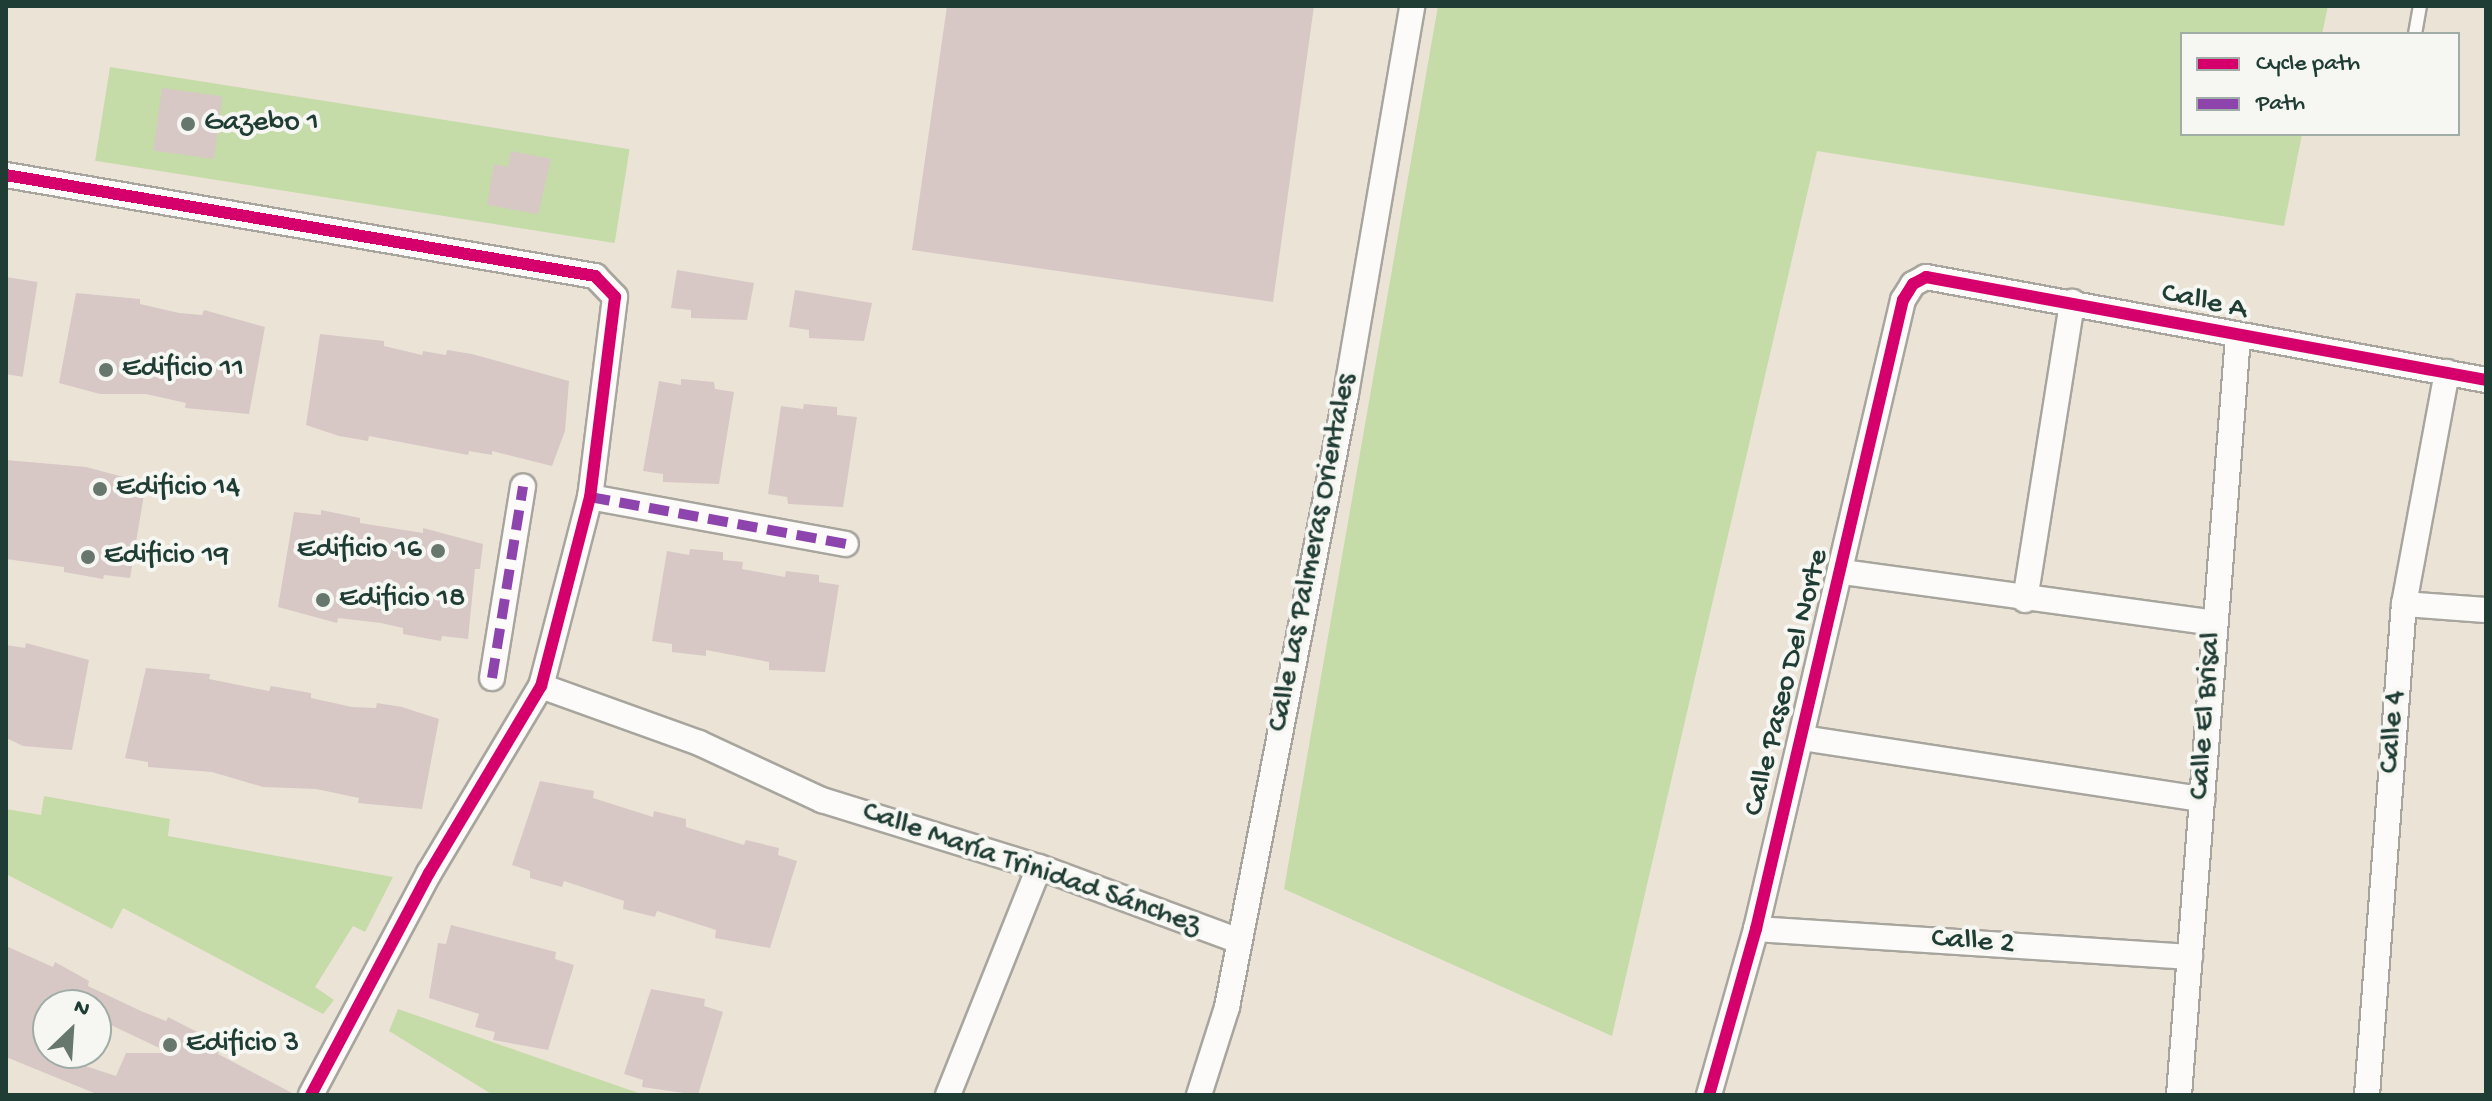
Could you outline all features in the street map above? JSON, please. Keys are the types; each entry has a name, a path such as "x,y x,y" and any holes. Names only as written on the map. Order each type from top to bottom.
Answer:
{"street":[{"name":"Calle Las Palmeras Orientales","path":"1199,1095 1227,1007 1346,394 1412,6"},
{"path":"6,175 595,276 615,297 590,497 541,686 429,873 311,1095"},
{"name":"Calle A","path":"1913,284 1926,277 2072,302 2238,337 2486,380"},
{"name":"Calle Paseo Del Norte","path":"1709,1095 1756,929 1843,572 1903,300 1913,284"},
{"path":"2025,600 2072,302"},
{"name":"Calle El Brisal","path":"2179,1095 2213,623 2238,337"},
{"name":"Calle 4","path":"2367,1095 2404,604 2447,372"},
{"path":"492,678 523,486"},
{"path":"590,497 846,544"},
{"path":"1843,572 2025,600 2213,623"},
{"path":"2404,604 2486,610"},
{"name":"Calle María Trinidad Sánchez","path":"541,686 699,743 822,800 1039,867 1239,941"},
{"path":"1802,738 2202,799"},
{"path":"948,1095 1039,867"},
{"name":"Calle 2","path":"1756,929 2190,957"}],"lane":[{"path":"2415,32 2420,6"}],"green space":[{"path":"1438,6 2328,6 2322,32 2180,32 2180,136 2302,136 2284,226 1817,151 1612,1036 1284,889"},
{"path":"110,67 630,149 615,243 95,161"},
{"path":"44,796 170,819 168,836 393,877 365,932 353,926 315,987 334,1000 323,1014 123,908 112,929 6,874 6,809 41,815"},
{"path":"398,1009 644,1095 493,1095 389,1031"}],"building":[{"path":"947,6 1314,6 1273,302 912,250"},
{"name":"Gazebo 1","path":"162,88 222,96 214,159 153,150"},
{"path":"511,151 551,159 538,214 487,205 494,164 508,167"},
{"path":"677,270 754,283 747,320 691,318 691,310 671,308"},
{"path":"6,277 38,282 23,377 6,374"},
{"path":"795,290 872,303 864,341 809,338 809,330 789,327"},
{"path":"76,293 140,299 140,304 179,313 202,315 204,310 265,327 249,414 185,408 186,403 146,394 100,394 59,383"},
{"path":"320,334 384,341 384,346 422,355 423,351 446,355 447,350 472,354 569,381 565,431 552,466 492,451 492,455 469,451 468,455 369,436 368,441 339,436 306,425"},
{"path":"681,379 714,382 715,389 734,392 719,484 663,482 663,474 643,471 659,381 681,385"},
{"path":"804,404 837,407 837,415 857,417 843,507 788,504 787,497 768,494 781,406 803,409"},
{"path":"6,460 86,467 146,483 130,578 104,575 103,579 64,572 64,567 6,559"},
{"path":"321,510 360,518 360,523 423,533 423,528 483,544 480,569 475,569 468,639 442,636 441,641 403,634 403,628 381,623 338,618 337,623 278,607 294,512 321,515"},
{"path":"690,549 723,552 723,560 743,562 742,569 785,577 786,571 819,575 819,582 839,585 825,672 769,670 769,662 706,650 706,656 672,652 672,644 652,641 667,551 689,555"},
{"path":"26,643 89,660 72,750 23,746 6,738 6,645 25,648"},
{"path":"146,668 210,674 209,679 269,691 271,686 311,693 311,698 352,707 376,708 377,703 402,707 439,719 422,809 358,803 359,798 316,789 263,787 212,772 148,767 148,762 125,758"},
{"path":"540,781 594,791 593,798 653,817 654,811 686,819 686,827 744,845 746,840 779,848 778,855 797,861 770,948 715,938 716,930 657,911 655,917 623,909 624,901 564,881 562,887 530,878 530,871 512,865"},
{"path":"451,925 556,952 555,959 574,965 548,1050 493,1040 495,1032 475,1027 479,1014 429,998 438,943 446,944"},
{"path":"6,946 53,967 55,962 89,981 88,986 94,989 32,989 32,1068 6,1057"},
{"path":"651,989 705,999 704,1006 723,1012 698,1095 642,1087 643,1080 624,1074"},
{"path":"112,997 166,1021 168,1017 203,1035 201,1041 220,1050 218,1054 296,1095 99,1095 35,1069 94,1069 116,1076 126,1053 170,1053 112,1026"}],"marked path":[{"path":"492,678 523,486"},
{"path":"590,497 846,544"}],"cycle path":[{"path":"6,175 595,276 615,297 590,497 541,686 429,873 311,1095"},
{"path":"1709,1095 1756,929 1903,300 1913,284 1926,277 2486,380"}],"place":[{"name":"Gazebo 1","path":"188,124"},
{"name":"Edificio 11","path":"106,370"},
{"name":"Edificio 14","path":"100,489"},
{"name":"Edificio 16","path":"438,551"},
{"name":"Edificio 19","path":"88,557"},
{"name":"Edificio 18","path":"323,600"},
{"name":"Edificio 3","path":"170,1045"}]}
